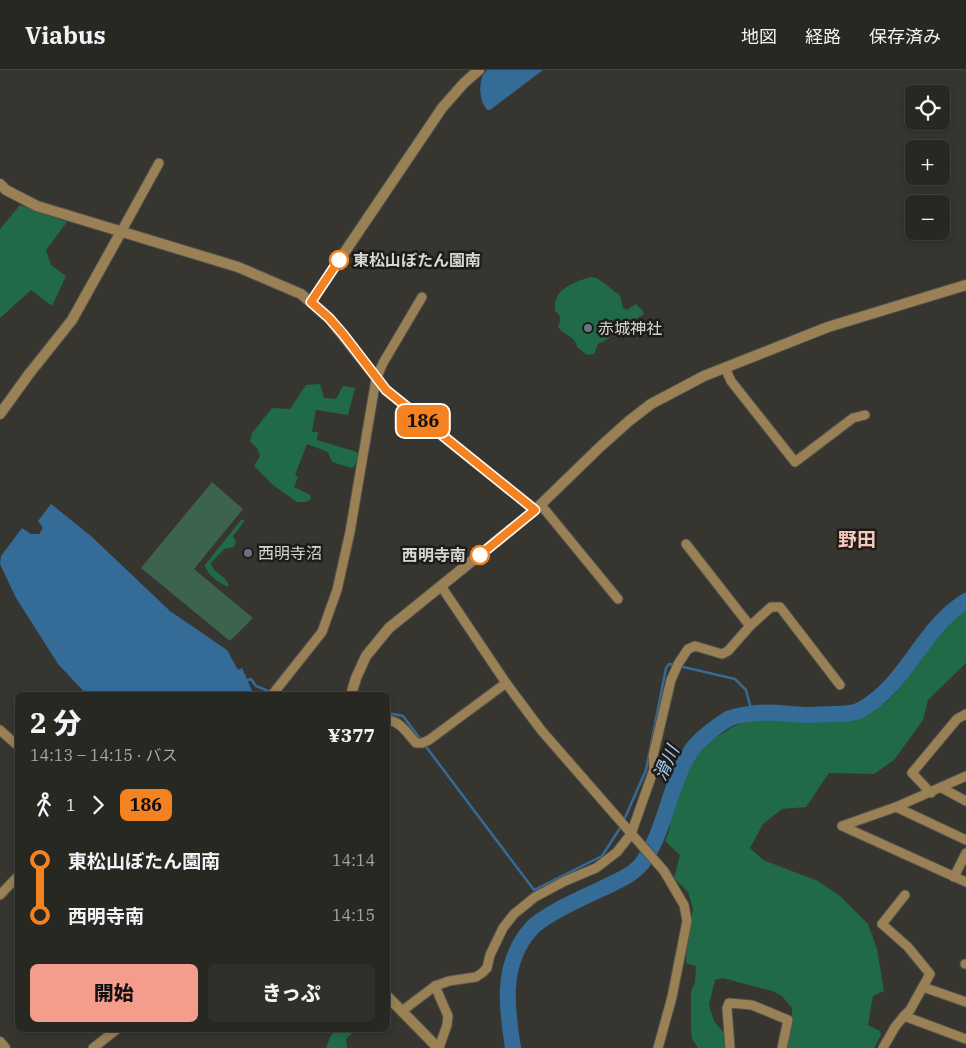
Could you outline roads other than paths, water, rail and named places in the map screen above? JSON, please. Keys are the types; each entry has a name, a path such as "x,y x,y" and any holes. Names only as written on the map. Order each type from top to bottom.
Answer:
{"street":[{"path":"311,302 442,108 464,83 479,70"},
{"path":"0,414 72,320 159,163"},
{"path":"0,184 6,190 37,206 238,267 288,288 311,302 329,318 376,379 397,400 538,507 618,599"},
{"path":"352,692 361,666 375,643 389,628 538,507 629,420 676,390 725,368 828,327 966,285"},
{"path":"274,692 322,632 337,590 350,532 376,379 383,363 422,297"},
{"path":"725,368 731,381 795,462 853,418 865,415"},
{"path":"686,544 750,626"},
{"path":"441,586 506,683 557,750 664,871 684,905 687,921 672,997 658,1048"},
{"path":"402,1011 435,986 449,981 476,977 482,973 487,968 490,955 503,928 514,914 536,897 565,881 596,868 617,852 633,836 654,769 653,756 668,693 678,664 688,650 695,646 722,654 728,651 750,626 771,607 780,607 840,685"},
{"path":"390,720 402,726 416,743 422,743 506,683"},
{"path":"931,793 912,773 957,719 966,714"},
{"path":"0,730 15,743"},
{"path":"966,776 931,793 842,826 966,882"},
{"path":"942,788 966,801"},
{"path":"896,807 966,840"},
{"path":"954,877 966,853"},
{"path":"0,895 15,879"},
{"path":"884,1048 895,1027 910,1010 930,974 908,947 882,924 905,895"},
{"path":"390,999 436,1047 448,1025 448,1016 435,986"},
{"path":"923,987 966,1002"},
{"path":"730,1048 727,1008 729,1003 752,1004 788,1020 782,1048"},
{"path":"904,1016 966,1039"},
{"path":"93,1048 113,1032"},
{"path":"0,1042 5,1048"}],"water":[{"path":"487,70 543,70 490,110 487,110 482,101 480,84"},
{"path":"51,504 91,536 170,611 227,650 238,670 242,668 253,692 84,692 58,664 16,598 0,564 1,556 22,528 31,534 39,534 43,528 38,521"}],"waterway":[{"name":"滑川","path":"513,1048 508,990 509,976 518,948 536,924 568,904 621,880 637,869 645,859 658,833 684,763 698,743 730,718 739,716 768,713 844,714 862,709 891,686 937,626 966,601"},
{"path":"624,820 646,770 666,668 669,664 674,665"},
{"path":"679,666 735,679 746,690 752,713"},
{"path":"248,680 251,679 256,686 271,692"},
{"path":"390,713 403,716 421,740"},
{"path":"424,744 534,890 602,856 622,825"}],"place":[{"name":"東松山ぼたん園南","path":"339,260"},
{"name":"赤城神社","path":"588,328"},
{"name":"西明寺沼","path":"248,553"},
{"name":"西明寺南","path":"480,555"}],"district":[{"name":"野田","path":"857,539"}]}
